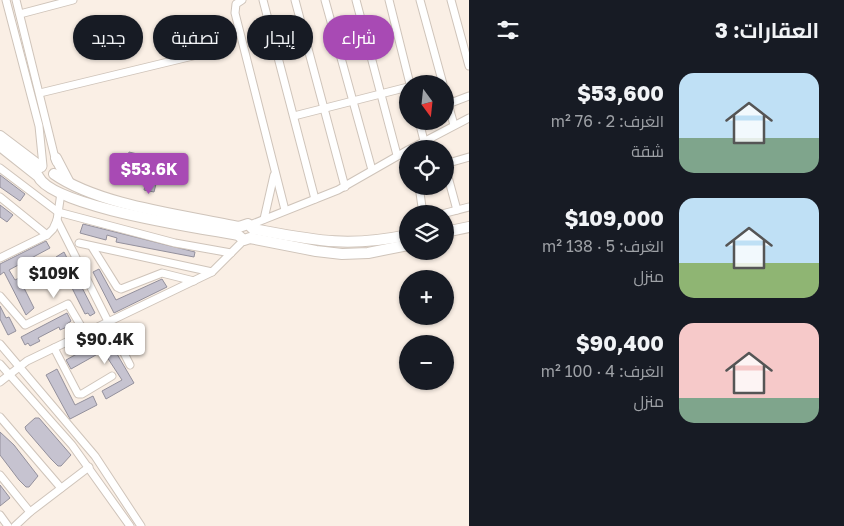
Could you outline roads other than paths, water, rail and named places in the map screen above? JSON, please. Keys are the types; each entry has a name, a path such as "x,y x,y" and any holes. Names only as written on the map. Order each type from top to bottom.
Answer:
{"main road":[{"path":"0,136 42,173 61,194 97,207 246,232 316,241 345,243 379,241 399,237"},
{"path":"0,146 52,180 54,173 70,184 103,197 342,254 368,253 399,247"},
{"path":"56,158 70,184"},
{"path":"454,230 469,227"}],"street":[{"path":"6,0 40,132 42,173"},
{"path":"16,0 56,158 54,173"},
{"path":"20,14 73,0"},
{"path":"242,0 236,4 235,13 274,173 285,210"},
{"path":"263,0 315,199"},
{"path":"295,0 344,187"},
{"path":"325,0 372,170"},
{"path":"0,382 19,365 212,272 231,253 246,232 264,219 344,187 397,155 356,0"},
{"path":"389,0 407,75"},
{"path":"420,0 440,75"},
{"path":"451,0 469,66"},
{"path":"40,93 176,60"},
{"path":"294,116 399,88"},
{"path":"454,102 469,96"},
{"path":"454,125 469,118"},
{"path":"426,140 445,130"},
{"path":"454,162 469,158"},
{"path":"0,168 58,212 175,242 231,253"},
{"path":"264,219 274,173"},
{"path":"0,258 47,235 53,229 57,220 61,194"},
{"path":"452,195 456,210 469,207"},
{"path":"0,197 47,235"},
{"path":"57,220 130,365"},
{"path":"79,243 212,272"},
{"path":"92,246 117,287 121,289 162,273 194,281"},
{"path":"0,296 24,325 68,304 85,333"},
{"path":"0,344 95,456 141,526"},
{"path":"54,348 78,394 82,394 112,376"},
{"path":"0,364 72,444 130,526"},
{"path":"0,417 61,488"},
{"path":"15,526 30,512 89,467"},
{"path":"0,475 30,512"},
{"path":"0,515 8,526"}]}
